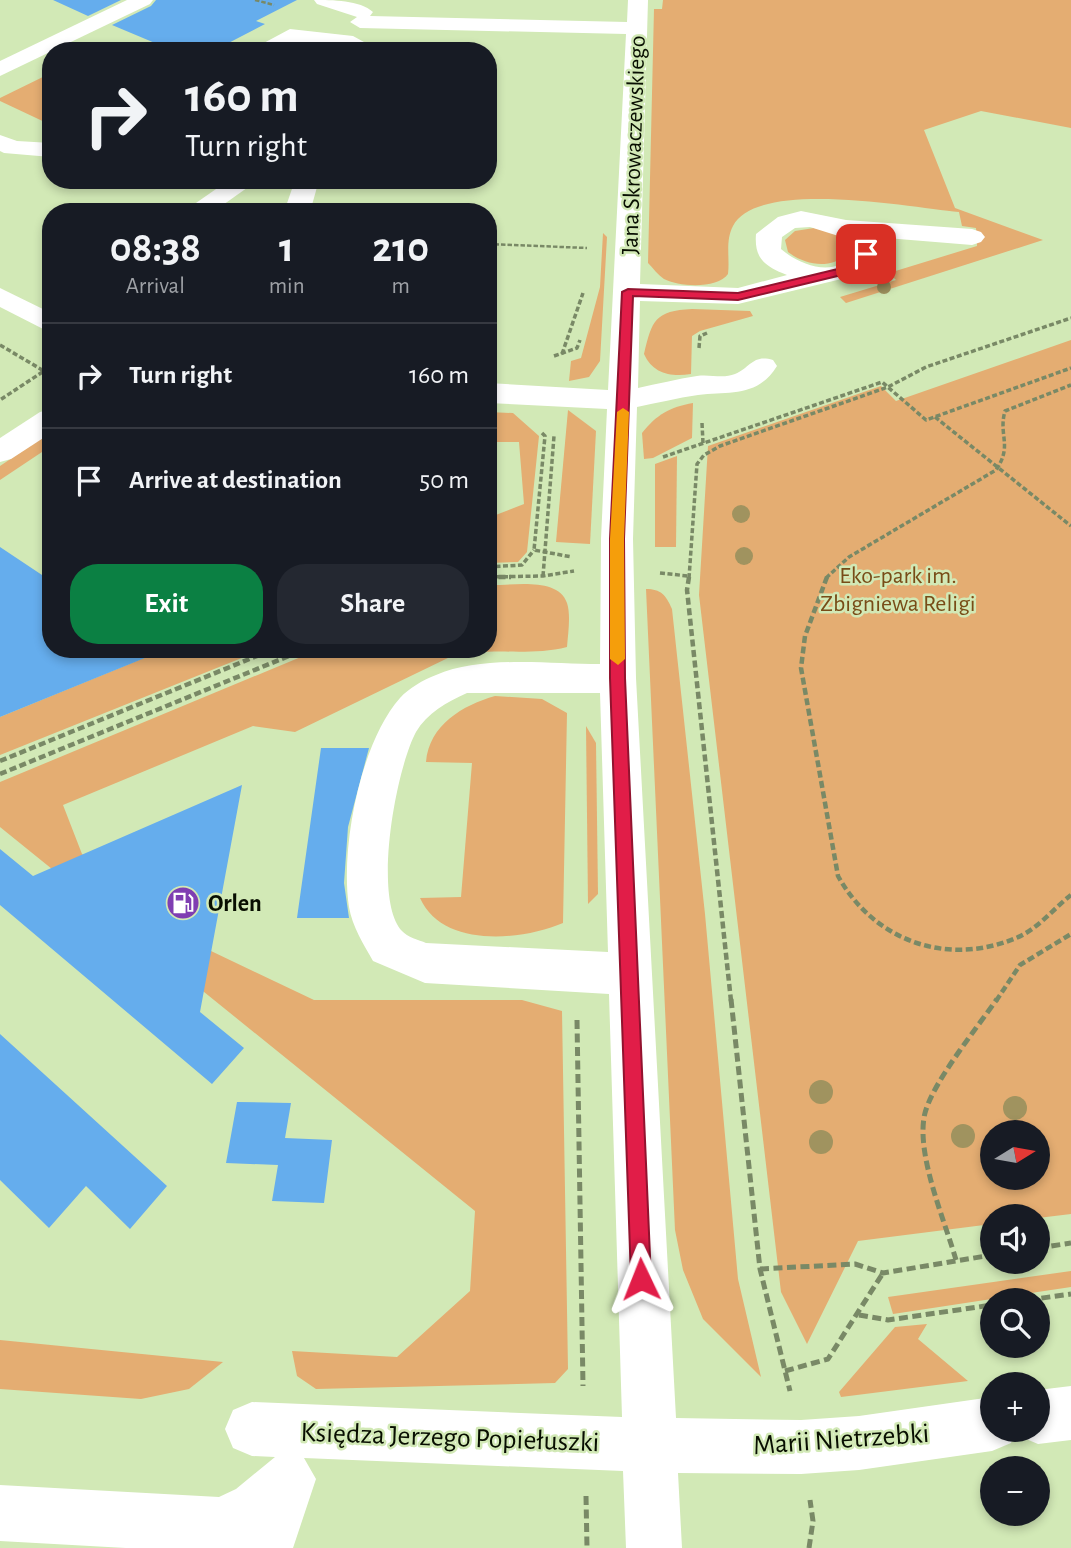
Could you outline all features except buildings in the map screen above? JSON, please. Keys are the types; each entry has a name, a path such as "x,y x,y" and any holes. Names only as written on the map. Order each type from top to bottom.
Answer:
{"street":[{"path":"56,42 144,0"},
{"path":"324,0 359,25"},
{"name":"Jana Skrowaczewskiego","path":"638,0 617,539 618,678 628,974 654,1548"},
{"path":"276,42 290,35 359,25 636,29"},
{"path":"0,69 42,49"},
{"path":"0,142 21,150 42,150"},
{"path":"209,203 232,189"},
{"path":"819,275 801,272 776,260 768,251 769,234 788,222 802,219 817,219 847,227 964,228"},
{"path":"628,292 738,296 819,275 850,270 861,263 866,254 864,244 847,227"},
{"path":"0,296 42,312"},
{"path":"497,393 624,400 701,385"},
{"path":"0,452 42,425"},
{"path":"618,678 465,679 442,687 413,708 399,727 380,777 369,866 370,907 388,947 425,963 628,974"},
{"path":"1050,1416 1071,1413"},
{"name":"Marii Nietrzebki","path":"648,1445 833,1445 980,1426"},
{"name":"Księdza Jerzego Popiełuszki","path":"278,1446 584,1441 648,1445"},
{"path":"0,1513 220,1525 256,1509 278,1446"},
{"path":"265,1548 278,1446"}],"path":[{"path":"589,248 590,236"},
{"path":"497,244 598,249"},
{"path":"497,566 522,565 534,550 545,436 530,418 545,396 584,288"},
{"path":"790,1391 760,1269 690,617 688,576 692,558 696,470 699,460 711,450 888,387 926,367 1071,318"},
{"path":"543,576 545,396 536,376 550,358 577,348 581,337"},
{"path":"0,345 42,370"},
{"path":"651,462 882,382 926,420 1071,368"},
{"path":"0,400 42,372"},
{"path":"1071,385 1005,411 1003,430 1008,449 1007,458 996,468 849,557 829,573 811,613 801,668 838,876 844,892 860,911 881,928 906,940 934,948 962,950 1017,938 1071,895"},
{"path":"935,417 1071,526"},
{"path":"534,550 572,555 572,584"},
{"path":"497,577 543,576 571,571"},
{"path":"651,572 688,576"},
{"path":"0,761 252,658"},
{"path":"0,774 284,658"},
{"path":"956,1260 928,1163 923,1134 925,1112 940,1083 1020,965 1071,934"},
{"path":"576,972 587,1548"},
{"path":"1050,1246 1071,1243"},
{"path":"760,1269 855,1264 883,1273 980,1257"},
{"path":"785,1371 828,1359 859,1315 883,1273"},
{"path":"1050,1297 1071,1294"},
{"path":"859,1315 888,1320 980,1307"},
{"path":"809,1548 811,1505"}],"green space":[{"path":"663,0 1071,0 1071,128 981,111 924,130 955,208 1043,240 846,303 840,297 896,280 889,273 977,246 976,228 962,226 959,212 838,199 803,199 772,203 748,211 733,226 728,244 728,274 723,279 698,285 679,284 664,279 648,263 654,9 662,9"},
{"path":"42,77 42,121 0,101 0,98"},
{"path":"814,228 834,232 847,242 847,254 833,262 818,264 802,260 788,252 785,240 795,231"},
{"path":"603,233 607,237 600,361 589,377 569,381 571,361 581,358 600,287"},
{"path":"692,309 750,311 753,316 700,331 692,336 691,374 663,373 652,366 644,354 653,325 670,312"},
{"name":"Eko-park im. Zbigniewa Religi","path":"1071,340 1071,1214 1050,1217 1050,1204 980,1204 980,1226 858,1241 807,1344 781,1292 699,595 708,446 881,386 896,401"},
{"path":"693,403 692,438 653,458 644,459 642,433 647,427 664,413"},
{"path":"568,410 596,431 590,544 556,542"},
{"path":"497,412 513,413 539,436 527,552 518,562 497,563 497,514 524,504 519,442 497,442"},
{"path":"42,438 42,452 0,480 0,466"},
{"path":"677,456 676,547 655,547 655,464"},
{"path":"497,585 544,586 554,589 567,603 567,647 497,652"},
{"path":"646,589 662,594 672,609 705,914 738,1279 761,1377 703,1319 683,1270 675,1230"},
{"path":"144,658 242,658 0,755 0,717"},
{"path":"298,658 448,658 295,732 253,726 63,805 82,854 211,951 314,1000 522,1000 562,1011 568,1369 555,1383 316,1389 297,1376 292,1351 397,1357 470,1291 475,1211 0,827 0,782"},
{"path":"495,696 542,699 567,713 563,923 526,934 484,936 464,933 446,926 431,914 420,898 461,897 472,763 426,762 434,737 450,718 471,705"},
{"path":"586,726 596,743 598,894 588,904"},
{"path":"1071,1271 1071,1287 1050,1290 1050,1288 980,1288 980,1301 893,1314 888,1297 1050,1274"},
{"path":"927,1324 918,1339 968,1381 841,1397 839,1392 895,1327"},
{"path":"0,1340 223,1362 189,1389 141,1399 0,1389"}],"slow traffic":[{"path":"618,659 617,539 623,412"}],"place":[{"name":"Orlen","path":"183,903"}],"route":[{"path":"641,1279 618,678 617,539 628,292 738,296 819,275 850,270 861,263 866,254"}]}
